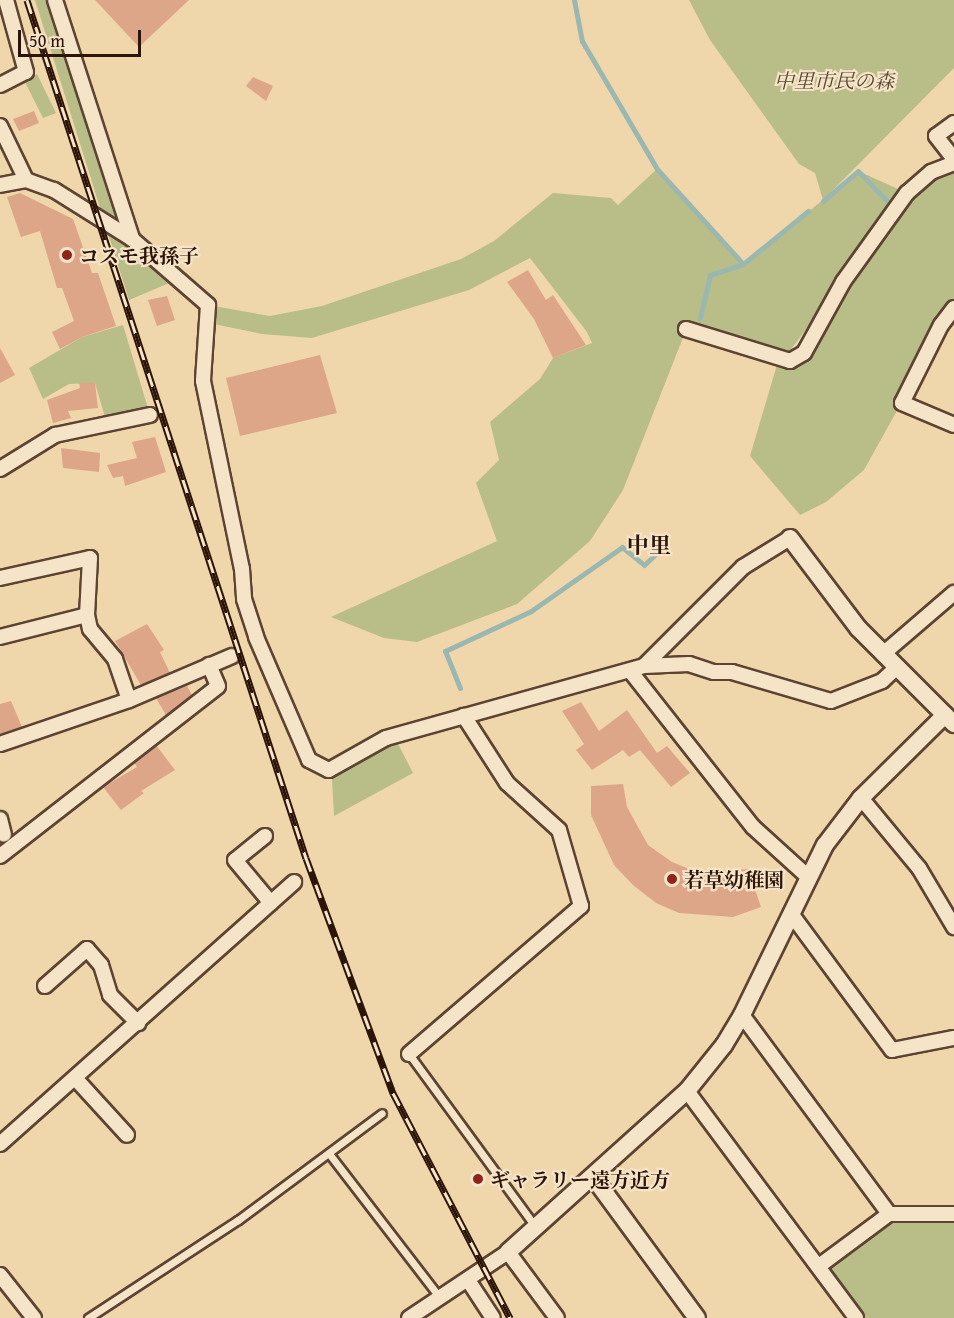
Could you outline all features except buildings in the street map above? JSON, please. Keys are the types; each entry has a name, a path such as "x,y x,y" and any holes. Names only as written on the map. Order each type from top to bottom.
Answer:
{"street":[{"path":"0,85 26,72 6,0"},
{"path":"55,0 132,239"},
{"path":"686,329 790,362 804,353 843,282 907,193 931,172 954,161 936,136 954,123"},
{"path":"0,126 26,180"},
{"path":"0,185 26,180 54,190 132,239 208,304 203,381 242,569 244,599 256,638 309,760 329,770 386,738 637,669 689,664 714,672 732,672 831,701 882,681 897,667"},
{"path":"954,308 941,325 902,403 954,425"},
{"path":"2,465 55,435 150,415"},
{"path":"409,1318 508,1252 594,1178 687,1091 724,1045 742,1015 792,915 807,876 825,845 861,798 951,715 897,667 840,607 790,538 743,567 637,669"},
{"path":"0,578 90,558 87,615 90,629 115,659 129,700"},
{"path":"884,654 954,593"},
{"path":"0,637 87,615"},
{"path":"0,744 129,700 232,656"},
{"path":"0,856 218,686 209,665"},
{"path":"637,669 753,827 807,876"},
{"path":"409,1054 580,906 560,830 507,783 464,716"},
{"path":"861,798 919,868 954,927"},
{"path":"0,819 4,835"},
{"path":"265,836 234,860 271,903"},
{"path":"0,1144 294,882"},
{"path":"792,915 892,1050 954,1038"},
{"path":"45,986 87,949 101,965 110,995 138,1023"},
{"path":"742,1015 889,1214"},
{"path":"75,1078 127,1135"},
{"path":"687,1091 856,1318"},
{"path":"594,1178 697,1318"},
{"path":"819,1266 889,1214 954,1214"},
{"path":"508,1252 557,1318"},
{"path":"0,1275 34,1318"},
{"path":"468,1280 493,1318"}],"lane":[{"path":"409,1054 536,1228"},
{"path":"88,1318 330,1155 382,1113"},
{"path":"330,1155 440,1298"}],"green space":[{"path":"35,0 55,0 132,239 179,279 129,300"},
{"name":"中里市民の森","path":"689,0 954,0 954,68 829,194 858,171 907,193 954,163 954,308 864,470 826,502 800,515 750,456 779,358 804,353 857,261 789,352 686,330 623,490 590,541 517,604 417,642 384,638 331,617 497,541 476,483 499,460 490,422 540,379 553,358 592,343 587,332 530,258 469,290 312,338 262,334 209,323 208,305 270,316 322,306 461,259 494,241 553,193 611,198 618,205 657,169 743,264 823,200 815,173 799,164 710,40"},
{"path":"37,74 56,113 43,118 25,82"},
{"path":"123,325 150,415 107,424 95,383 69,384 43,399 29,368 82,337"},
{"path":"397,742 413,773 334,816 332,779 368,753"},
{"path":"889,1214 954,1214 954,1318 856,1318 819,1266"}],"waterway":[{"path":"574,0 582,41 657,169 743,264"},
{"path":"823,201 858,171 888,202"},
{"path":"700,318 710,275 743,264 808,211"},
{"path":"460,688 445,651 531,611 622,547 644,565 658,552"}],"railway":[{"path":"27,0 306,858 393,1093 510,1318"}],"place":[{"name":"コスモ我孫子","path":"67,255"},
{"name":"若草幼稚園","path":"672,879"},
{"name":"ギャラリー遠方近方","path":"478,1179"}],"district":[{"name":"中里","path":"649,546"}]}
